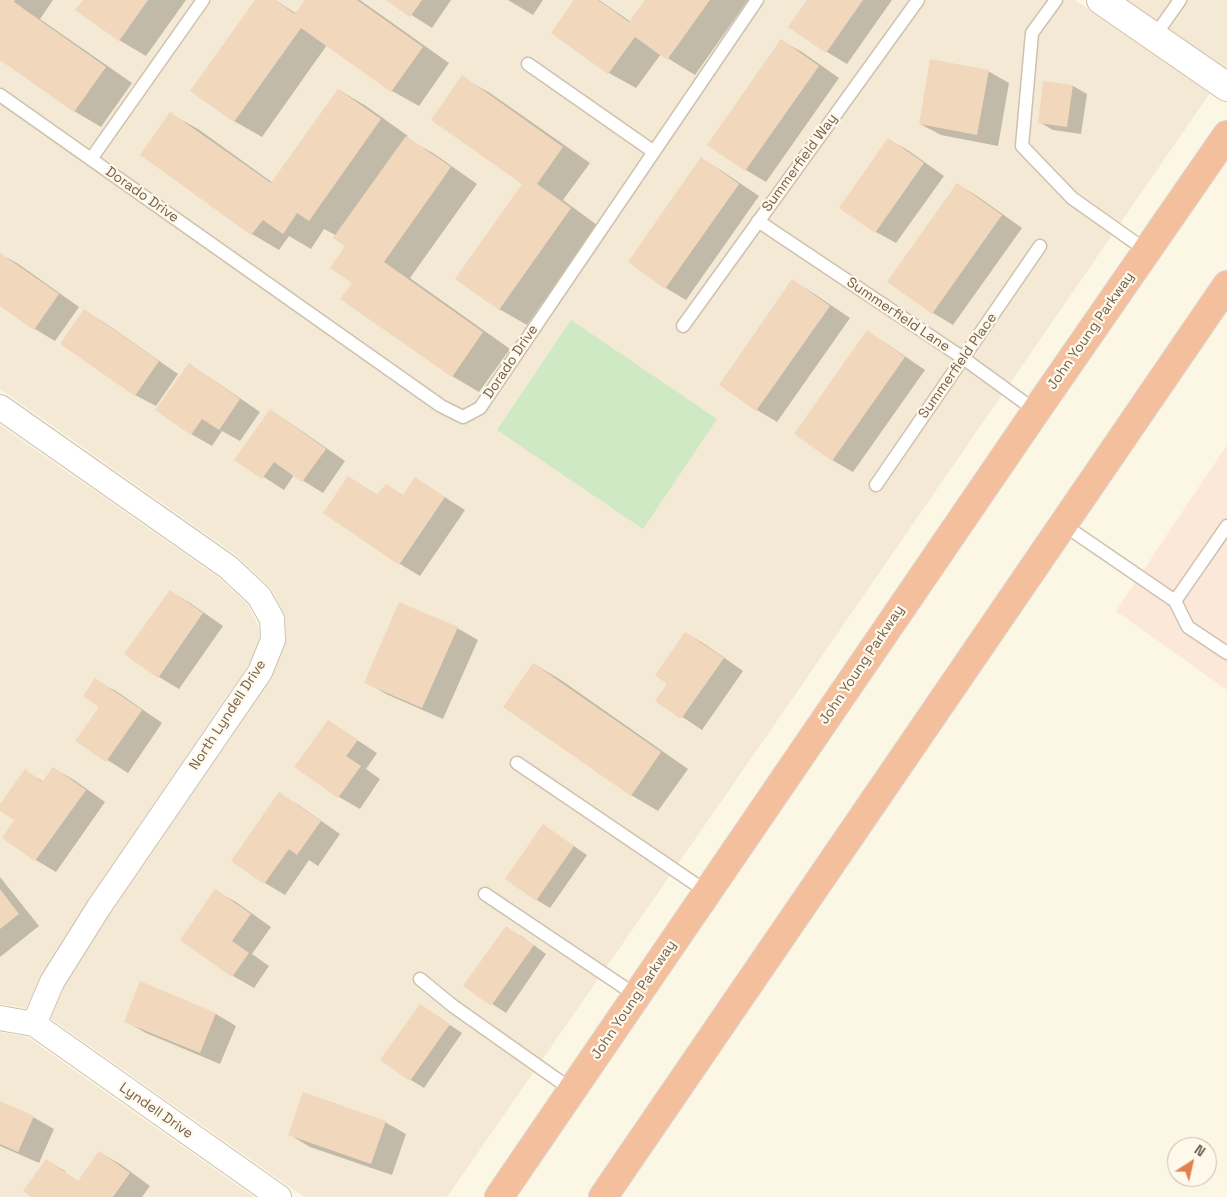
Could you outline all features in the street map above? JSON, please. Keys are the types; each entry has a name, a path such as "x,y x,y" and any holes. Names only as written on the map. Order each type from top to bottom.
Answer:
{"highway":[{"name":"John Young Parkway","path":"499,1197 1227,135"},
{"path":"603,1197 1227,286"}],"street":[{"path":"1101,0 1227,87"},
{"name":"North Lyndell Drive","path":"0,407 228,566 259,596 272,619 273,640 260,672 99,907 52,982 34,1024"},
{"path":"0,1018 34,1024"},
{"name":"Lyndell Drive","path":"34,1024 279,1197"}],"lane":[{"name":"Dorado Drive","path":"90,159 203,0"},
{"name":"Dorado Drive","path":"0,95 441,406 463,417 480,408 757,0"},
{"name":"Summerfield Way","path":"683,326 918,0"},
{"path":"1056,0 1032,33 1022,146 1072,198 1147,251"},
{"path":"1154,37 1180,0"},
{"path":"528,64 654,152"},
{"name":"Summerfield Lane","path":"758,221 963,358 1036,411"},
{"name":"Summerfield Place","path":"876,485 1040,246"},
{"path":"1064,524 1174,601 1188,627 1227,653"},
{"path":"1174,601 1227,526"},
{"path":"518,763 707,892"},
{"path":"485,894 637,996"},
{"path":"420,979 453,1006 572,1090"}],"shaded area":[{"path":"0,0 1075,0 1210,93 447,1197 304,1197 50,1018 63,988 109,914 270,679 285,645 285,616 271,588 236,555 0,389"},
{"path":"1126,0 1227,0 1227,68 1226,69"},
{"path":"0,425 219,578 248,605 258,625 260,639 248,666 88,901 41,976 26,1008 0,1004"},
{"path":"1227,445 1227,690 1116,611"},
{"path":"0,1032 27,1037 254,1197 0,1197"}],"green space":[{"path":"571,320 717,419 643,529 497,430"}],"building":[{"path":"0,0 15,0 14,2 106,67 74,112 0,60"},
{"path":"83,0 148,0 119,41 75,10"},
{"path":"255,0 275,0 295,14 305,0 357,0 423,47 391,92 301,28 234,122 190,91"},
{"path":"386,0 422,0 410,17"},
{"path":"574,0 598,0 629,22 645,0 710,0 667,60 635,37 608,74 551,33"},
{"path":"807,0 863,0 826,53 788,27"},
{"path":"781,39 819,66 745,171 707,145"},
{"path":"930,59 989,70 977,135 919,124"},
{"path":"462,75 563,147 537,184 571,208 499,310 455,279 522,184 431,120"},
{"path":"1043,81 1073,85 1067,127 1038,123"},
{"path":"338,89 381,119 309,221 297,213 283,234 263,220 251,235 140,155 170,112 271,183"},
{"path":"406,136 451,167 384,262 483,332 452,377 340,299 352,283 330,268 345,246 333,238"},
{"path":"888,138 924,163 875,233 839,208"},
{"path":"701,157 739,184 665,289 628,262"},
{"path":"957,183 1002,215 932,314 887,282"},
{"path":"0,253 59,294 34,330 0,306"},
{"path":"792,279 830,306 756,411 719,385"},
{"path":"84,309 159,361 135,396 60,344"},
{"path":"867,330 905,357 832,461 794,434"},
{"path":"189,363 240,399 219,430 202,419 191,435 155,410"},
{"path":"270,409 326,449 302,482 274,462 262,479 234,460"},
{"path":"348,476 377,495 386,484 403,495 415,477 445,497 399,565 323,513"},
{"path":"170,590 203,613 158,678 124,654"},
{"path":"399,602 458,627 422,708 364,683"},
{"path":"685,632 724,658 681,719 655,701 667,684 655,675"},
{"path":"533,663 661,752 631,796 503,707"},
{"path":"95,678 142,710 106,762 75,741 99,707 83,696"},
{"path":"328,720 358,740 346,756 361,766 338,798 294,767"},
{"path":"53,767 86,790 35,861 2,838 14,820 0,811 0,804 25,769 42,782"},
{"path":"279,792 321,821 297,855 289,849 264,884 231,861"},
{"path":"543,824 574,846 536,901 505,879"},
{"path":"0,889 19,914 0,929"},
{"path":"215,889 251,914 232,941 249,953 232,977 180,940"},
{"path":"506,926 534,945 491,1006 463,986"},
{"path":"140,981 216,1013 200,1053 124,1022"},
{"path":"420,1004 450,1024 410,1081 380,1060"},
{"path":"303,1092 386,1121 371,1164 288,1135"},
{"path":"0,1101 34,1116 18,1152 0,1144"},
{"path":"99,1151 130,1173 113,1197 31,1197 23,1191 46,1159 78,1181"}]}
